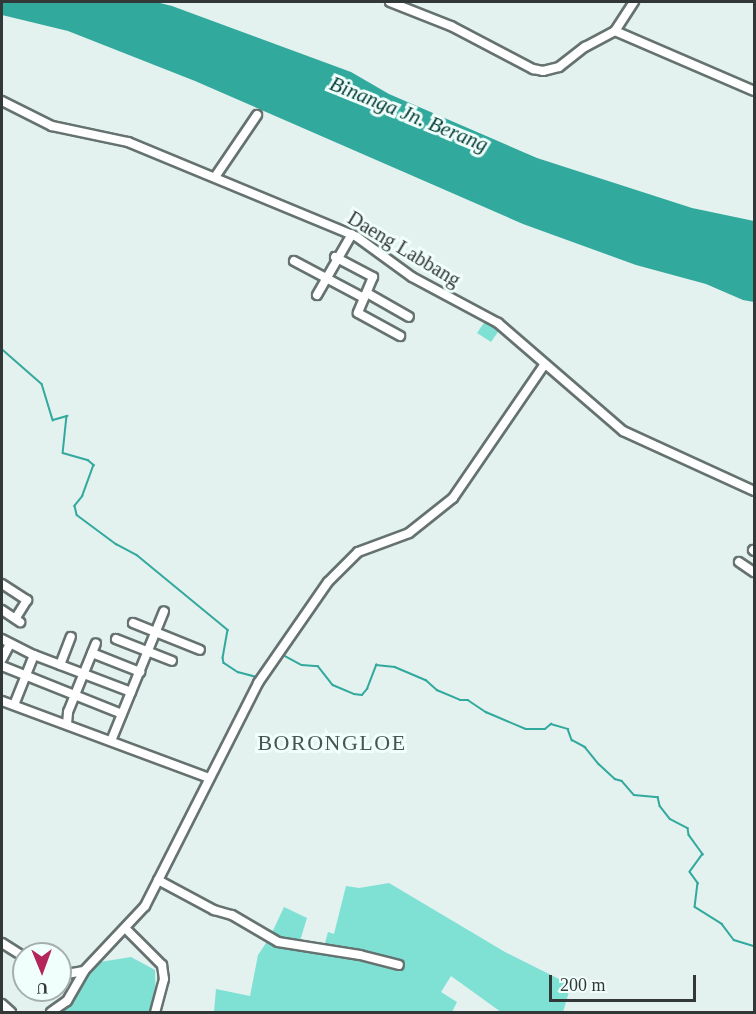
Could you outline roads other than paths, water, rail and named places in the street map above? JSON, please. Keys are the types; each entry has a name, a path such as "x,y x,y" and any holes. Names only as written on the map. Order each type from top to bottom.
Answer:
{"street":[{"path":"390,2 451,26 526,66 543,71 559,67 585,47 615,31 634,2"},
{"path":"615,31 754,91"},
{"name":"Daeng Labbang","path":"2,101 52,126 121,140 350,233 419,281 489,316 544,365 630,435 672,451 754,491"},
{"path":"215,177 257,115"},
{"path":"318,295 350,233"},
{"path":"337,258 373,277 358,313 400,336"},
{"path":"294,261 325,279 365,295 409,317"},
{"path":"51,1012 67,1001 84,971 126,929 145,906 258,683 337,571 358,552 409,533 453,498 544,365"},
{"path":"739,562 754,573"},
{"path":"2,584 27,600 18,620 2,610"},
{"path":"111,741 165,611"},
{"path":"133,622 200,650"},
{"path":"60,665 71,637"},
{"path":"2,639 34,655 131,692"},
{"path":"116,639 172,661"},
{"path":"68,724 66,717 96,643"},
{"path":"2,659 10,644"},
{"path":"92,654 140,672"},
{"path":"14,705 34,655"},
{"path":"2,666 122,714"},
{"path":"2,701 209,778"},
{"path":"158,880 214,910 232,915 278,942 350,953 399,965"},
{"path":"126,929 162,965 164,979 155,1012"},
{"path":"72,973 84,971"},
{"path":"72,982 76,984"},
{"path":"2,1004 11,1012"}],"water":[{"name":"Binanga Jn. Berang","path":"2,2 156,2 172,6 351,72 389,94 537,158 692,208 754,221 754,302 743,300 706,284 636,265 523,224 195,81 68,31 2,15"}],"waterway":[{"path":"2,349 42,384 53,420 67,416 63,453 88,460 94,465 83,496 75,506 77,515 116,544 137,555 228,630 224,663 238,672 257,677"},
{"path":"283,655 302,665 318,666 333,685 354,694 362,695 367,689 376,665 395,667 426,680 437,690 460,700 468,700 486,712 526,729 545,729 551,724 568,729 572,740 585,747 599,764 615,779 622,781 634,795 658,797 660,806 670,819 688,828 689,835 703,854 690,872 698,883 695,907 722,924 734,940 754,946"}],"district":[{"name":"BORONGLOE","path":"332,743"}]}
